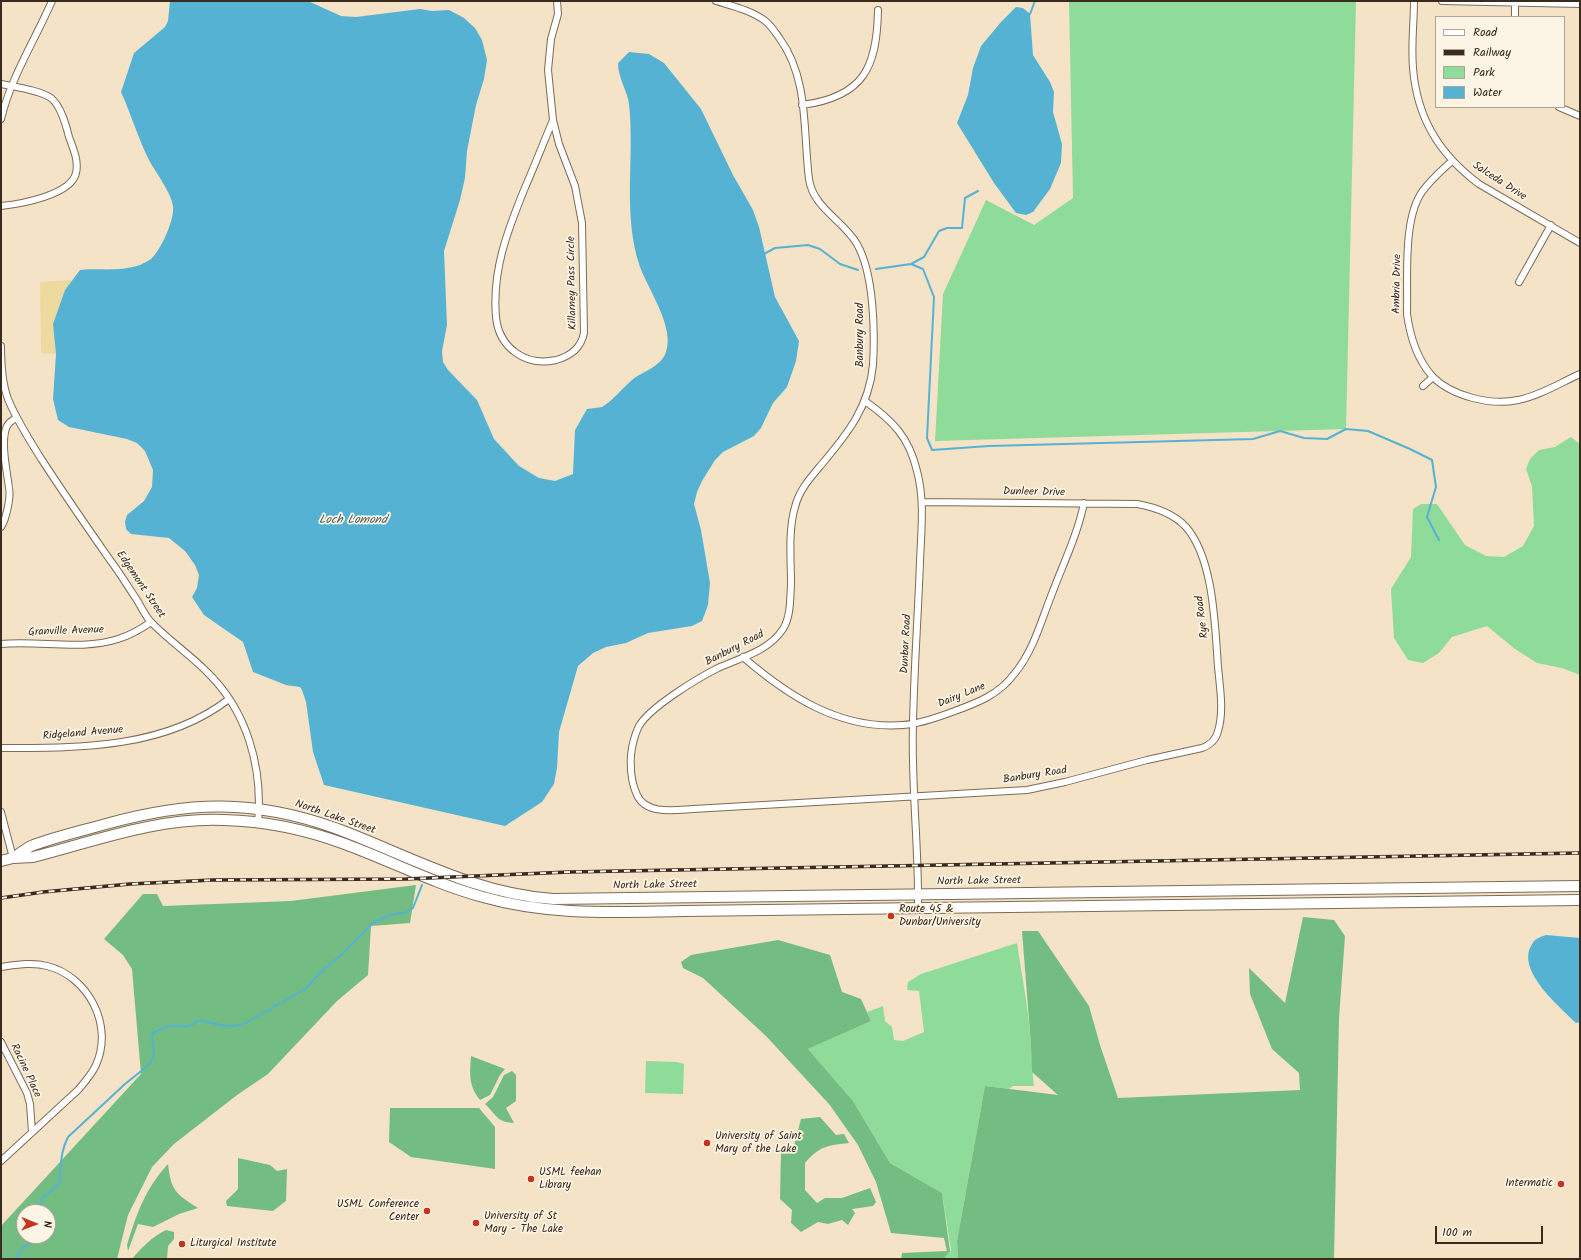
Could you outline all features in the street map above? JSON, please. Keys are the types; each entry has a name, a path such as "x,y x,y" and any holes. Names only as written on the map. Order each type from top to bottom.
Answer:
{"main road":[{"name":"North Lake Street","path":"13,858 29,847 138,815 204,806 232,806 259,809 296,816 336,829 465,881 501,892 527,896 576,899 1580,886"},
{"name":"North Lake Street","path":"1,861 13,858 33,857 141,828 215,819 258,823 294,829 332,839 467,893 509,904 545,910 588,912 1580,900"}],"street":[{"path":"1,119 11,86 52,1"},
{"name":"Killarney Pass Circle","path":"553,120 506,235 500,258 496,304 496,318 499,330 508,346 522,357 539,362 564,358 574,352 580,346 584,332 582,221 576,186 559,144 553,120 548,70 551,39 558,14 557,1"},
{"name":"Banbury Road","path":"716,1 744,10 757,16 771,26 786,47 796,71 801,85 805,150 810,184 815,197 824,209 849,233 857,244 864,259 868,275 871,294 874,343 871,380 865,400 843,438 801,491 795,507 792,524 790,603 787,622 774,641 762,649 715,669 685,688 649,714 640,725 633,743 631,775 639,799 644,805 653,809 693,809 914,796 994,793 1027,790 1065,782 1147,760 1202,748"},
{"name":"Salceda Drive","path":"1414,1 1412,66 1417,98 1428,125 1445,153 1479,184 1580,243"},
{"path":"1442,1 1580,4"},
{"path":"1515,2 1515,16"},
{"path":"802,105 821,103 836,98 849,90 860,79 870,65 876,47 878,35 878,10"},
{"path":"1,84 48,96 53,100 59,109 67,128 76,161 76,171 70,184 60,190 24,202 1,206"},
{"path":"1561,108 1580,116"},
{"name":"Ambria Drive","path":"1452,161 1427,185 1421,194 1415,206 1409,228 1407,314 1409,328 1417,351 1433,377 1458,392 1475,399 1485,401 1506,402 1532,396 1580,374"},
{"path":"1519,282 1551,225"},
{"name":"Edgemont Street","path":"1,346 4,380 8,398 16,418 55,481 120,573 151,622 207,672 228,699 243,722 251,744 259,780 258,823"},
{"path":"1423,386 1433,377"},
{"name":"Dunbar Road","path":"865,400 900,430 906,440 918,472 922,502 919,601 912,724 912,774 918,908"},
{"path":"1,527 10,489 4,474 4,435 6,427 16,418"},
{"name":"Dunleer Drive","path":"922,502 1049,502 1071,504 1084,502 1145,506"},
{"name":"Dairy Lane","path":"743,657 783,689 802,700 834,716 858,723 881,726 912,724 938,717 977,703 996,692 1016,673 1029,651 1078,526 1084,502"},
{"name":"Rye Road","path":"1145,506 1164,512 1185,526 1196,543 1206,571 1216,629 1221,715 1218,732 1214,739 1209,745 1202,748"},
{"name":"Granville Avenue","path":"1,644 97,643 124,637 136,632 151,622"},
{"name":"Ridgeland Avenue","path":"1,748 46,748 101,745 126,741 172,729 216,708 228,699"},
{"path":"1,812 13,858"},
{"path":"1,967 31,964 46,965 58,969 73,978 85,989 97,1010 100,1022 101,1046 98,1061 88,1078 78,1090 1,1160"},
{"name":"Racine Place","path":"1,1042 29,1098 32,1132"}],"green space":[{"path":"1069,1 1356,1 1346,429 935,441 943,294 986,200 1034,225 1073,198"},
{"path":"1571,437 1580,444 1580,675 1562,668 1537,663 1515,649 1487,626 1452,637 1439,653 1423,663 1408,660 1394,638 1391,589 1411,557 1413,509 1421,504 1437,504 1465,545 1486,556 1504,557 1523,546 1534,526 1532,486 1526,469 1530,459 1539,450 1555,447"},
{"path":"416,885 410,923 371,926 368,975 337,1001 268,1074 237,1095 174,1144 152,1167 128,1215 117,1259 1,1259 1,1226 16,1210 16,1244 56,1244 56,1204 21,1204 141,1074 132,969 123,955 104,939 143,894 157,894 163,906 291,901"},
{"path":"1303,917 1334,920 1345,936 1339,1018 1334,1259 958,1259 957,1241 985,1086 1058,1095 1032,1072 1022,931 1038,931 1089,1006 1100,1045 1118,1098 1300,1090 1299,1073 1272,1049 1250,994 1249,968 1285,1003"},
{"path":"778,940 830,955 842,992 861,999 871,1021 808,1049 853,1101 890,1163 942,1193 950,1251 944,1259 901,1259 902,1253 947,1251 944,1238 891,1233 876,1182 858,1145 829,1104 766,1036 703,978 683,968 681,962 691,955"},
{"path":"1017,943 1029,1020 1034,1086 1013,1086 1009,1089 985,1086 957,1241 958,1259 944,1259 951,1250 942,1193 890,1163 853,1101 808,1049 871,1021 867,1012 883,1006 885,1021 892,1027 894,1040 903,1041 924,1032 919,991 907,990 908,982 921,974"},
{"path":"471,1056 505,1069 500,1075 490,1095 480,1100 473,1089 470,1074"},
{"path":"646,1061 677,1062 684,1064 683,1094 645,1093"},
{"path":"512,1071 516,1075 516,1101 506,1108 514,1123 500,1119 485,1104 493,1097 504,1075"},
{"path":"390,1108 479,1108 495,1127 495,1169 411,1157 389,1142"},
{"path":"820,1117 836,1135 844,1134 849,1143 829,1146 814,1153 805,1163 805,1190 817,1203 825,1198 842,1198 870,1188 876,1202 873,1206 852,1209 855,1213 848,1225 842,1220 828,1224 818,1222 801,1232 791,1223 792,1210 780,1199 781,1153 792,1153 801,1119"},
{"path":"238,1158 270,1165 277,1171 287,1169 286,1201 273,1211 227,1206 226,1201 238,1189"},
{"path":"168,1164 171,1180 176,1191 184,1199 198,1208 179,1214 153,1227 138,1224 128,1251 127,1245 134,1222 143,1202 153,1183"},
{"path":"166,1230 174,1232 174,1239 168,1246 167,1259 132,1259 156,1236"}],"sand":[{"path":"70,280 71,282 65,290 53,324 56,354 41,353 40,282"}],"water":[{"name":"Loch Lomond","path":"170,1 308,1 341,16 356,17 420,9 432,11 449,10 464,18 475,28 482,40 487,60 467,151 465,178 460,200 444,251 447,325 442,351 443,362 448,370 477,400 494,439 519,466 539,478 555,481 573,474 575,430 587,409 602,407 605,405 632,380 656,365 664,357 666,352 668,342 667,331 659,308 640,267 632,227 630,206 631,145 629,104 618,68 618,63 629,52 649,54 664,63 701,109 733,175 753,210 759,227 775,297 799,341 796,361 787,387 773,403 761,428 754,436 723,452 715,460 697,492 694,504 701,530 710,583 708,605 702,621 692,626 648,633 626,643 606,647 593,653 578,666 559,732 557,768 554,784 542,802 505,826 324,785 313,752 306,702 300,687 286,685 253,672 243,642 204,615 192,597 197,588 199,575 195,565 185,551 169,538 131,534 126,529 125,522 127,515 144,501 152,487 153,470 145,451 137,443 127,439 69,427 58,420 53,399 56,354 53,324 65,290 80,270 133,267 151,259 159,249 170,226 173,212 172,201 145,152 121,92 134,53 165,27 168,21"},
{"path":"1016,7 1023,8 1030,14 1033,55 1050,82 1054,92 1053,112 1062,144 1061,163 1050,189 1033,212 1026,215 1016,213 994,183 957,123 968,95 973,68 981,46"},
{"path":"1546,935 1580,938 1580,1022 1576,1023 1552,999 1543,989 1530,968 1528,958 1530,948 1535,940"}],"waterway":[{"path":"1030,14 1035,1"},
{"path":"876,269 911,264 924,257 939,231 947,228 962,228 965,198 978,191"},
{"path":"764,254 775,248 808,245 820,249 840,264 858,270"},
{"path":"911,264 923,269 934,297 927,438 932,450 989,446 1253,439 1280,431 1304,438 1327,439 1346,429 1368,431 1432,460 1436,487 1427,517 1439,540"},
{"path":"41,1204 42,1198 59,1184 62,1154 68,1137 125,1084 150,1064 154,1055 152,1036 154,1032 169,1026 190,1026 199,1020 227,1026 244,1024 305,989 373,923 390,915 407,912 413,908 422,885"},
{"path":"17,1259 20,1251 29,1244"}],"railway":[{"path":"1,898 43,892 130,884 213,880 406,879 569,872 1580,853"}],"place":[{"name":"Route 45 & Dunbar/University","path":"891,916"},
{"name":"University of Saint Mary of the Lake","path":"707,1143"},
{"name":"USML feehan Library","path":"531,1179"},
{"name":"Intermatic","path":"1561,1184"},
{"name":"USML Conference Center","path":"427,1211"},
{"name":"University of St Mary - The Lake","path":"476,1223"},
{"name":"Liturgical Institute","path":"182,1244"}]}
